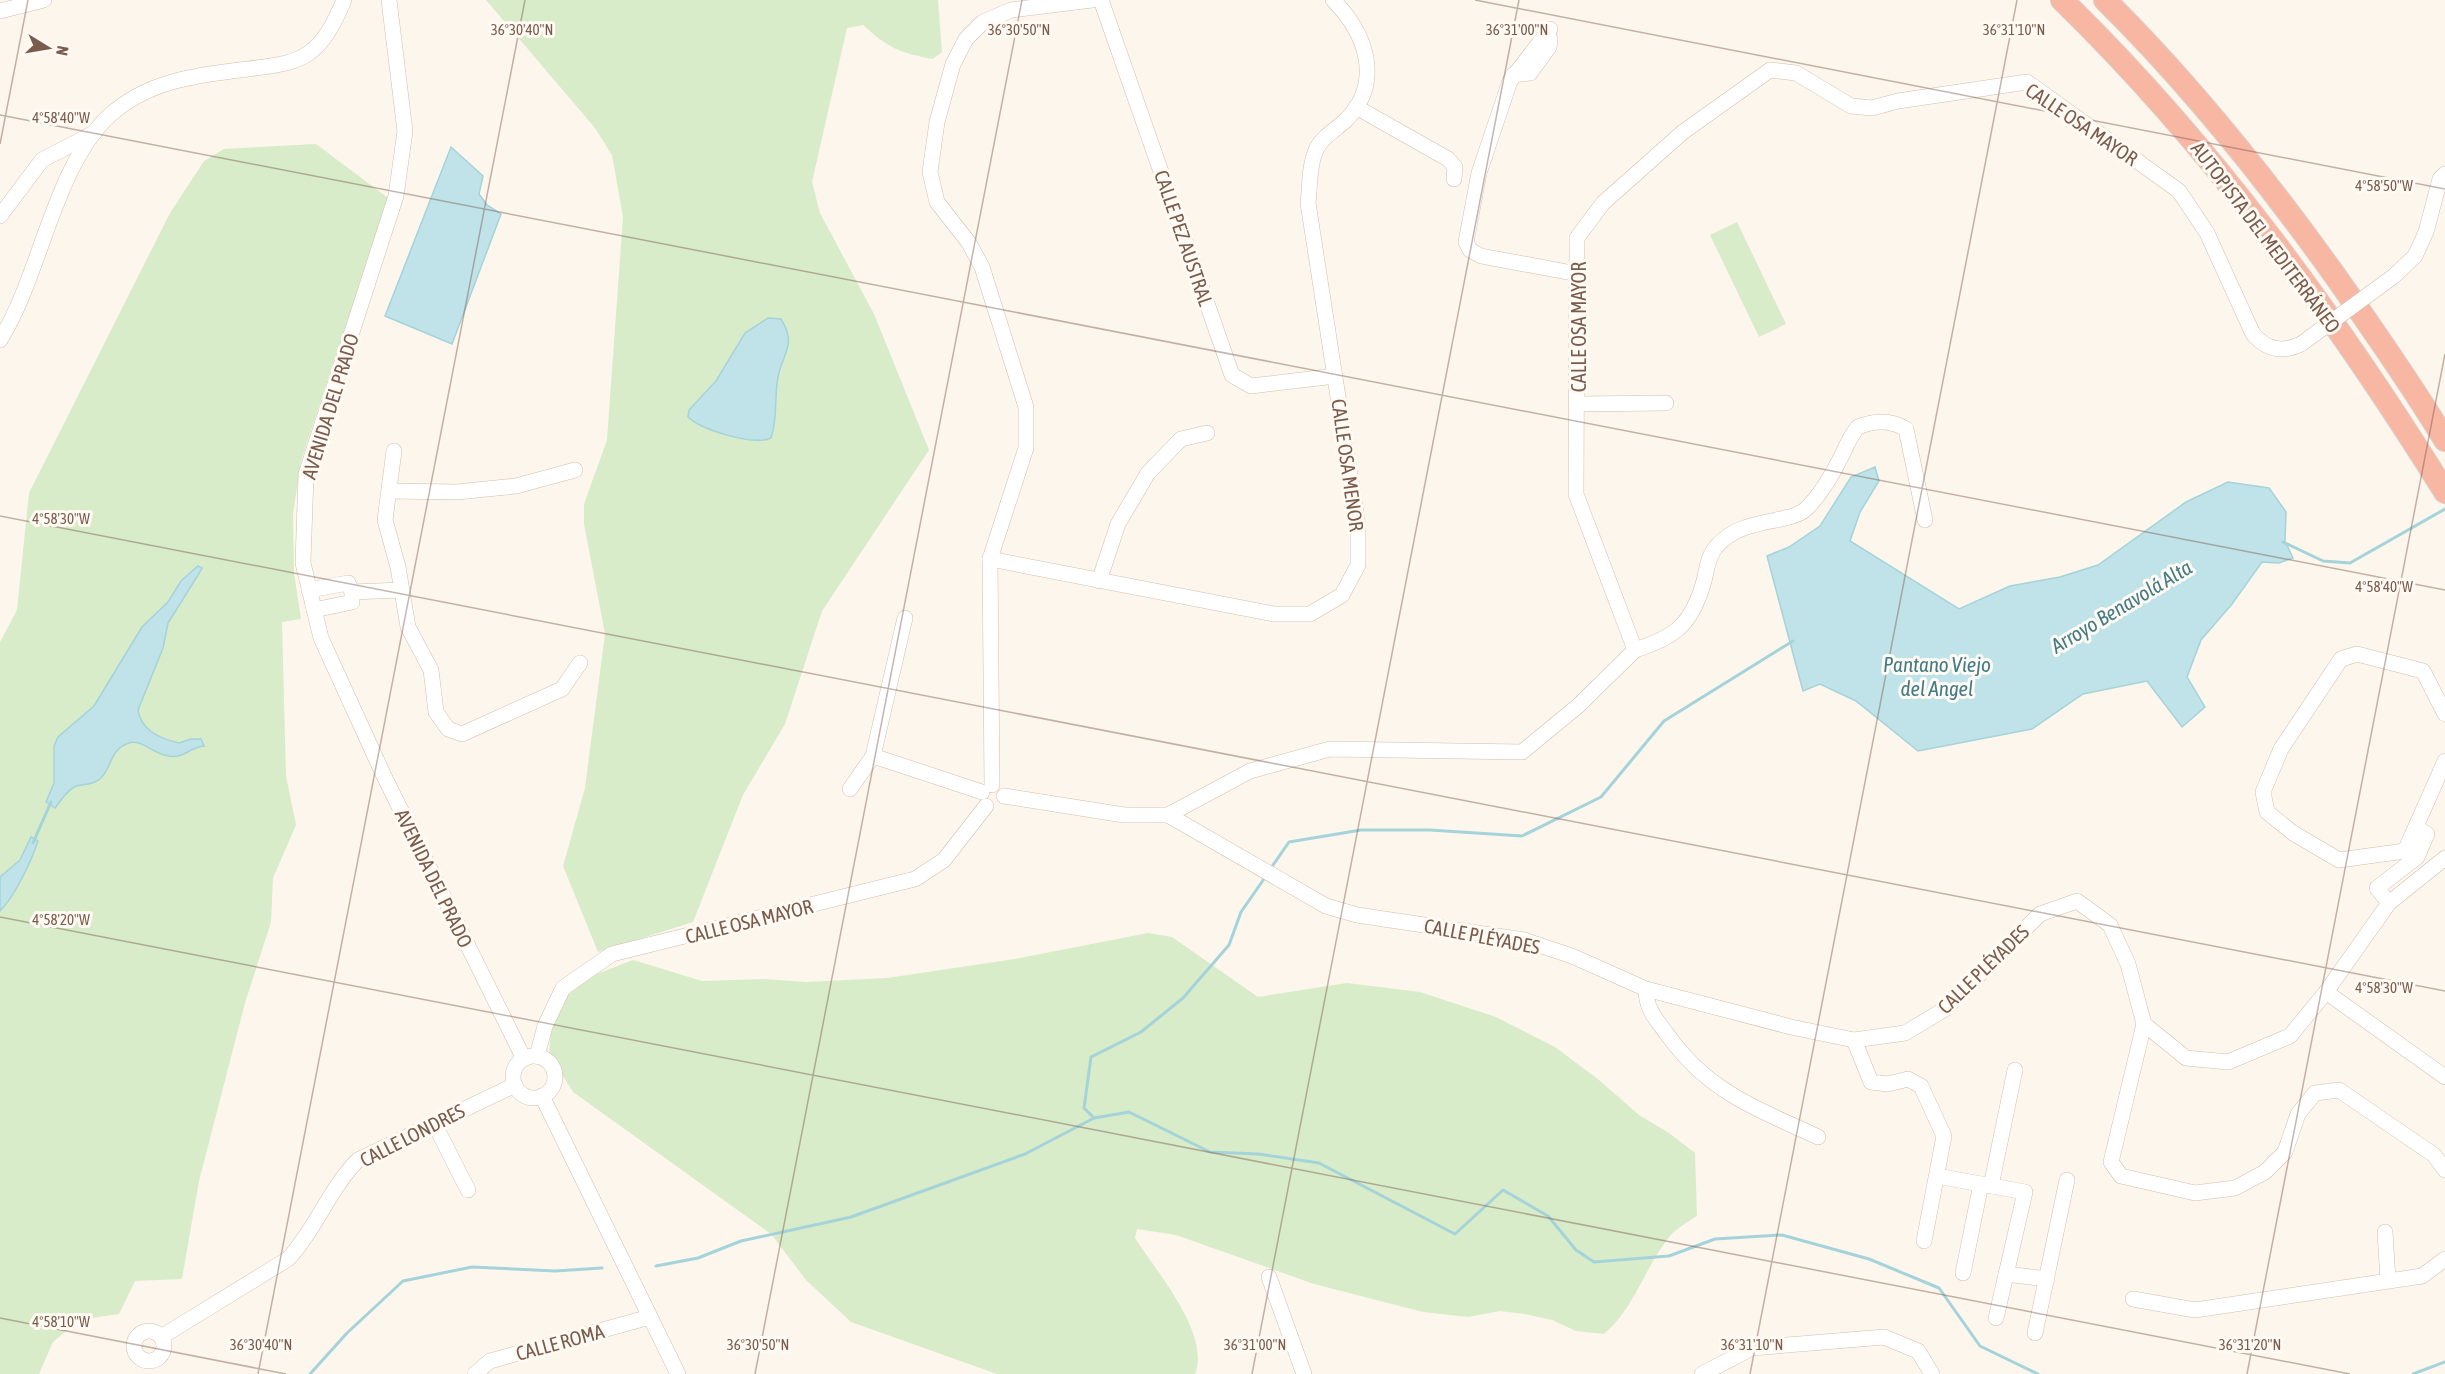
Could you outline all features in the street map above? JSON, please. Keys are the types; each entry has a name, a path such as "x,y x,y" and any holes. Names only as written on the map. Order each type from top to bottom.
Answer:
{"highway":[{"name":"AUTOPISTA DEL MEDITERRÁNEO","path":"2062,0 2098,35 2190,137 2253,213 2386,398 2445,492"},
{"name":"AUTOPISTA DEL MEDITERRÁNEO","path":"2105,0 2226,132 2285,206 2409,381 2445,440"}],"street":[{"path":"0,11 44,0"},
{"path":"0,340 73,166 95,132 109,116 146,91 167,82 299,59 321,42 344,0"},
{"name":"AVENIDA DEL PRADO","path":"389,0 405,131 396,196 306,474 303,563 321,638 384,776 530,1057"},
{"path":"987,795 990,559 1026,448 1026,407 982,267 969,243 938,202 930,172 937,122 953,64 966,39 983,22 1011,10 1092,0"},
{"name":"CALLE PEZ AUSTRAL","path":"1101,0 1232,375 1251,386 1335,376"},
{"name":"CALLE OSA MENOR","path":"990,559 1274,614 1310,614 1342,595 1358,565 1358,526 1308,203 1317,147 1365,94 1368,72 1365,49 1348,15 1333,0"},
{"path":"1549,31 1513,75 1479,173 1466,242 1470,250 1481,256 1578,274"},
{"name":"CALLE OSA MAYOR","path":"1635,650 1576,494 1578,238 1603,203 1683,132 1770,70 1797,73 1851,106 1872,108 1898,101 2027,82 2179,191 2206,233 2253,334 2260,343 2281,350 2301,344 2394,276 2415,256 2426,232 2440,179 2445,174"},
{"path":"1356,106 1448,159 1455,167 1454,179"},
{"path":"0,216 42,160 95,132"},
{"path":"1578,404 1666,403"},
{"path":"873,756 987,795 1000,788 1004,796 1124,815 1168,815 1250,771 1330,749 1522,752 1578,706 1635,650 1655,644 1675,633 1687,621 1697,604 1710,556 1725,539 1749,525 1806,510 1830,477 1858,427 1883,421 1895,423 1906,429 1925,520"},
{"path":"1099,580 1118,524 1148,473 1180,439 1207,433"},
{"path":"393,451 385,520 402,590 408,627 431,670 436,712 448,729 462,734 562,689 580,663"},
{"path":"390,491 457,492 516,486 575,470"},
{"path":"309,590 348,583 352,592 352,602 314,610"},
{"path":"352,592 402,590"},
{"path":"850,789 873,756 905,618"},
{"path":"2445,714 2423,670 2356,654 2342,659 2281,749 2263,792 2267,812 2293,833 2339,860 2405,851 2445,761"},
{"name":"CALLE OSA MAYOR","path":"530,1057 563,988 612,954 915,879 944,860 987,795"},
{"name":"CALLE PLÉYADES","path":"1168,815 1326,906 1357,915 1524,940 1572,956 1646,989 1791,1027 1854,1040 1905,1033 1946,1009 2040,914 2077,901 2110,926 2128,964 2144,1024"},
{"path":"2389,903 2377,888 2417,857 2427,834 2416,828"},
{"path":"2445,858 2389,903 2326,992 2290,1036 2228,1062 2186,1058 2144,1024 2111,1162 2121,1176 2195,1193 2235,1188 2265,1172 2285,1152 2298,1114 2315,1094 2339,1090 2434,1155 2445,1170"},
{"path":"1646,989 1646,1005 1697,1072 1733,1098 1818,1137"},
{"path":"2326,992 2445,1077"},
{"path":"1854,1040 1871,1082 1887,1084 1908,1079 1921,1086 1944,1136 1924,1241"},
{"path":"530,1057 546,1059 555,1074 549,1091 542,1096 526,1096 515,1085 513,1075 516,1066 530,1057"},
{"path":"1963,1273 2015,1070"},
{"name":"CALLE LONDRES","path":"161,1337 288,1258 304,1242 344,1174 358,1160 515,1085"},
{"path":"542,1096 678,1374"},
{"path":"434,1123 468,1190"},
{"path":"1937,1176 2025,1192 1996,1318"},
{"path":"2036,1333 2067,1180"},
{"path":"2385,1232 2388,1280"},
{"path":"2133,1299 2195,1310 2422,1276 2445,1259"},
{"path":"2006,1274 2047,1279"},
{"path":"1269,1277 1304,1374"},
{"name":"CALLE ROMA","path":"475,1374 490,1361 650,1317"},
{"path":"1702,1374 1752,1348 1884,1337 1918,1351 1932,1374"}],"green space":[{"path":"486,0 938,0 942,52 933,59 895,48 863,25 847,28 812,182 820,213 874,314 929,450 822,611 785,724 743,795 693,922 598,952 563,866 585,788 605,634 584,524 584,504 607,440 623,217 612,155 595,128"},
{"path":"316,144 388,198 301,461 293,514 294,573 301,619 282,622 286,776 296,825 273,878 271,922 245,1003 199,1181 182,1279 135,1281 119,1314 79,1320 53,1342 39,1374 0,1374 0,642 17,610 29,493 170,213 204,161 224,149"},
{"path":"1737,222 1786,324 1759,337 1710,235"},
{"path":"1148,933 1172,937 1258,997 1347,983 1420,992 1496,1017 1555,1047 1599,1080 1639,1115 1669,1133 1695,1153 1697,1216 1670,1236 1624,1312 1604,1334 1576,1331 1552,1320 1525,1314 1500,1311 1468,1317 1423,1312 1314,1284 1176,1235 1137,1229 1135,1238 1179,1303 1189,1322 1198,1358 1195,1374 997,1374 851,1322 806,1280 771,1234 573,1092 549,1054 551,1032 564,999 589,977 633,960 702,981 764,979 806,982 887,978 1015,959"}],"water":[{"path":"451,147 483,176 479,194 487,205 501,214 452,344 385,316"},
{"path":"768,318 781,319 788,336 787,348 778,377 771,438 753,440 728,435 704,427 688,417 689,410 716,381 745,333"},
{"name":"Pantano Viejo del Angel","path":"1875,467 1879,481 1860,512 1850,541 1959,609 2010,586 2060,577 2098,565 2186,502 2228,482 2269,488 2286,512 2285,541 2293,558 2279,563 2262,562 2232,604 2201,640 2187,677 2205,707 2182,727 2147,681 2083,694 2032,729 1918,751 1856,701 1820,684 1803,691 1767,556 1789,547 1820,526 1851,477"},
{"path":"198,566 202,568 168,623 163,648 138,710 143,723 153,733 179,743 201,739 204,746 178,756 171,756 140,743 129,743 118,749 101,778 95,782 74,787 55,808 46,802 54,783 54,746 58,737 94,706 142,627 168,602 181,581"},
{"path":"31,837 38,841 31,859 17,888 0,911 0,877 20,860"}],"waterway":[{"name":"Arroyo Benavolá Alta","path":"2283,542 2323,561 2350,563 2445,509"},
{"path":"1271,868 1289,842 1361,830 1430,830 1522,836 1601,797 1664,721 1793,641"},
{"path":"33,843 51,802"},
{"path":"1094,1118 1084,1108 1091,1057 1141,1032 1183,998 1229,945 1241,912 1266,876"},
{"path":"656,1266 698,1258 741,1241 851,1217 1025,1154 1094,1118 1129,1112 1210,1152 1258,1154 1319,1163 1455,1234 1503,1190 1548,1216 1576,1250 1594,1262 1669,1256 1715,1239 1782,1235 1869,1259 1939,1288 1980,1346 2038,1374"},
{"path":"310,1374 347,1333 403,1281 472,1267 555,1271 602,1268"},
{"path":"2413,1374 2445,1362"}]}
